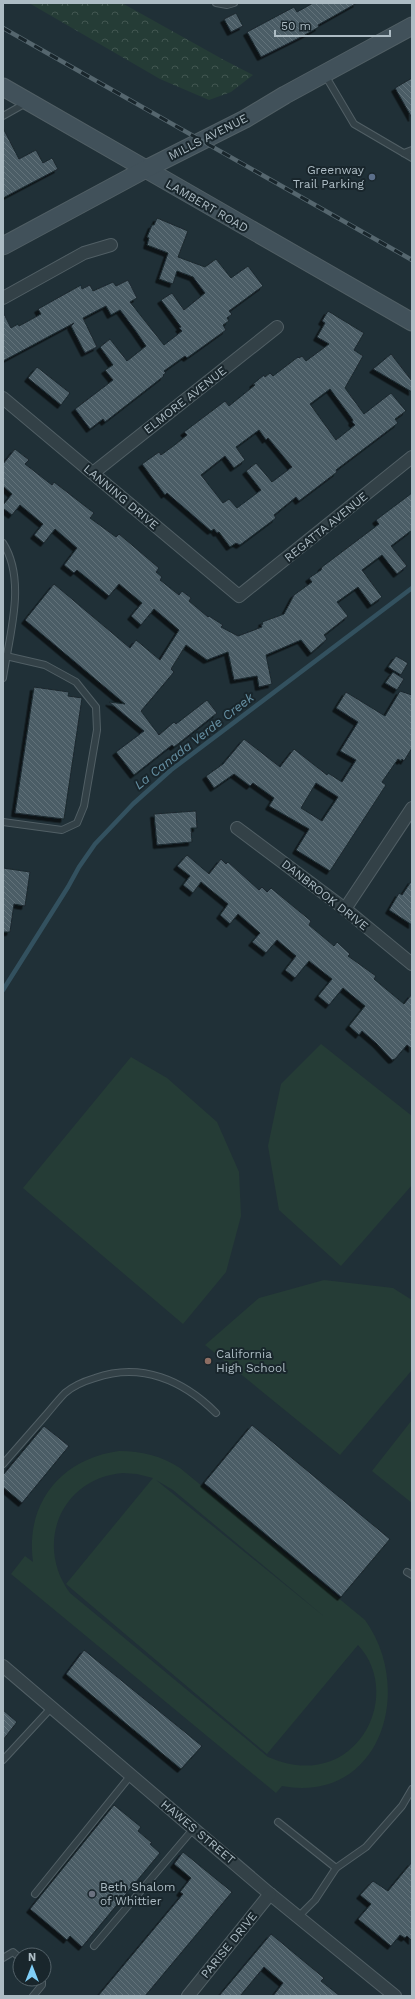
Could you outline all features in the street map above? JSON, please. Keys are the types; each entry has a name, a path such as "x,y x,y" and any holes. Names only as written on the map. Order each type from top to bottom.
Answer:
{"main road":[{"name":"MILLS AVENUE","path":"3,246 144,170 233,125 412,26"},
{"name":"LAMBERT ROAD","path":"3,87 144,170 412,322"}],"street":[{"path":"3,298 84,253 111,245"},
{"name":"ELMORE AVENUE","path":"93,473 277,327"},
{"name":"LANNING DRIVE","path":"3,398 239,596"},
{"name":"REGATTA AVENUE","path":"239,596 412,457"},
{"path":"345,910 412,808"},
{"name":"DANBROOK DRIVE","path":"237,828 345,910 412,964"},
{"name":"HAWES STREET","path":"3,1666 270,1894 395,1996"},
{"name":"PARISE DRIVE","path":"188,1996 270,1894"}],"lane":[{"path":"216,3 227,5 234,3"},
{"path":"324,74 354,124 412,158"},
{"path":"3,116 27,102"},
{"path":"404,153 412,150"},
{"path":"3,543 8,552 14,570 15,587 3,678"},
{"path":"3,822 62,830 77,823 84,806 97,730 96,707 76,682 45,665 6,656"},
{"path":"3,1464 66,1392 83,1382 107,1374 125,1371 149,1374 177,1383 202,1399 216,1413"},
{"path":"3,1760 52,1707"},
{"path":"35,1894 130,1775"},
{"path":"298,1917 315,1900 336,1868 366,1847 402,1806 412,1789"},
{"path":"278,1822 336,1868"},
{"path":"94,1946 194,1828"},
{"path":"3,1958 12,1953"},
{"path":"33,1996 40,1987"}],"green space":[{"path":"29,3 122,3 253,75 231,92 209,100 160,79"},
{"path":"321,1044 412,1116 412,1185 341,1266 279,1210 268,1146 281,1084"},
{"path":"131,1057 167,1078 217,1122 239,1172 241,1216 226,1272 183,1324 23,1188"},
{"path":"324,1280 393,1288 412,1300 412,1370 340,1455 205,1345 259,1298"},
{"path":"412,1420 412,1503 372,1471"},
{"path":"119,1451 136,1452 158,1457 180,1468 365,1620 380,1648 387,1678 387,1708 379,1736 365,1760 344,1777 316,1787 282,1786 276,1793 11,1574 25,1556 33,1562 32,1541 35,1521 41,1503 51,1487 64,1474 80,1463 98,1456","holes":["123,1473 137,1474 153,1478 66,1584 267,1754 358,1645 369,1660 375,1677 376,1694 374,1711 367,1728 357,1742 344,1754 328,1762 305,1766 290,1764 268,1757 70,1593 59,1574 54,1554 55,1535 60,1516 69,1500 84,1487 101,1478","156,1480 173,1490 326,1618"]}],"building":[{"path":"313,3 357,3 318,25 319,27 303,36 261,57 247,32 294,7 297,12"},
{"path":"236,13 243,26 231,32 224,19"},
{"path":"412,78 412,118 395,88"},
{"path":"3,128 19,159 36,150 43,163 52,158 58,169 3,198"},
{"path":"157,218 188,231 178,257 205,267 216,259 231,278 248,266 263,286 229,311 232,314 227,318 229,321 223,325 226,330 187,358 185,356 164,371 166,373 163,375 164,376 105,422 103,419 90,429 75,409 113,380 105,370 113,365 100,347 110,339 127,361 146,346 135,330 120,310 111,315 106,306 83,318 97,347 85,353 71,326 74,323 3,361 3,312 11,328 18,324 19,326 41,314 38,309 81,285 82,289 90,285 93,291 113,282 116,286 128,280 137,298 130,302 164,345 182,331 179,328 181,327 161,300 172,293 184,310 205,293 193,277 177,271 173,284 159,279 168,253 147,245 149,238 147,237"},
{"path":"328,311 364,333 354,350 363,356 345,388 364,414 391,393 406,411 395,419 398,423 336,470 337,472 299,501 296,497 274,515 276,518 240,545 236,543 230,547 219,532 217,533 214,529 211,531 167,493 165,495 142,464 159,452 161,455 176,444 187,435 184,432 225,401 229,406 255,385 253,384 264,375 265,377 270,373 273,376 298,357 299,358 302,356 306,361 329,344 317,337 325,323 322,321","holes":["330,389 353,420 352,422 355,425 336,440 310,404","259,430 266,440 268,438 292,467 272,482 256,463 246,471 261,490 237,508 229,499 223,503 201,475 225,456 234,468 245,460 236,447"]},
{"path":"391,354 412,381 412,392 373,369"},
{"path":"37,367 70,393 61,405 28,378"},
{"path":"15,449 29,460 25,464 52,485 54,482 94,513 90,518 116,537 119,534 159,568 156,572 162,577 160,580 179,595 182,591 191,598 189,601 208,617 209,616 223,625 221,627 238,636 262,627 262,622 284,614 294,595 312,582 309,578 379,524 376,520 412,493 412,530 391,546 407,566 397,574 382,555 362,570 382,597 371,605 358,587 337,602 348,616 324,635 327,639 311,653 301,640 266,655 272,684 259,687 257,676 234,680 228,652 207,660 186,645 171,669 174,672 141,711 159,735 174,722 176,724 207,700 217,713 174,747 172,745 134,775 116,752 144,731 109,702 125,704 25,620 54,584 130,648 136,640 160,660 179,630 154,609 141,625 131,616 142,603 119,584 109,596 77,570 74,573 64,565 77,548 55,529 44,543 34,535 43,524 20,505 12,515 3,508 3,505 12,494 3,486 3,464"},
{"path":"396,656 408,663 401,675 388,667"},
{"path":"393,672 404,679 397,690 385,683"},
{"path":"34,687 69,692 68,696 82,698 64,819 15,813"},
{"path":"400,691 412,695 412,748 404,761 402,759 401,761 398,759 382,782 386,785 330,871 296,850 309,829 269,806 274,798 253,783 250,786 234,774 214,788 206,776 223,764 244,739 280,767 294,749 327,775 328,773 342,782 356,760 340,751 358,722 336,708 346,692 385,716","holes":["316,783 338,797 322,821 301,808"]},
{"path":"196,811 197,828 191,828 192,842 157,845 154,814"},
{"path":"187,855 209,874 221,859 226,864 228,862 259,890 262,887 267,892 271,888 311,921 309,925 334,946 337,942 350,954 348,956 376,976 374,979 404,1004 412,994 412,1049 407,1045 395,1059 392,1060 362,1031 359,1035 349,1026 365,1006 343,988 329,1005 318,996 332,979 309,961 295,978 285,970 296,956 277,940 266,953 252,942 260,933 238,914 230,924 220,915 228,904 201,882 193,893 183,885 190,876 177,866"},
{"path":"3,868 30,872 25,906 14,904 10,932 3,932"},
{"path":"412,880 412,925 389,910 399,893 402,895"},
{"path":"252,1425 390,1539 341,1597 204,1483"},
{"path":"44,1426 69,1446 22,1503 3,1487 3,1475"},
{"path":"84,1650 202,1746 181,1769 66,1674"},
{"path":"3,1710 17,1722 3,1740"},
{"path":"114,1805 141,1827 138,1831 152,1843 150,1844 160,1853 82,1947 70,1936 67,1940 30,1909"},
{"path":"183,1852 232,1892 145,1996 98,1996 183,1894 180,1892 191,1878 174,1864"},
{"path":"412,1862 412,1941 407,1936 405,1938 400,1935 391,1946 358,1919 371,1904 360,1895 373,1881 388,1891"},
{"path":"271,1934 324,1978 321,1981 340,1996 273,1996 283,1983 264,1967 240,1996 219,1996"}],"waterway":[{"name":"La Canada Verde Creek","path":"3,990 79,867 95,844 133,804 171,770 412,588"}],"railway":[{"path":"3,28 412,260"}],"place":[{"name":"Greenway Trail Parking","path":"372,177"},
{"name":"California High School","path":"208,1361"},
{"name":"Beth Shalom of Whittier","path":"92,1894"}]}
